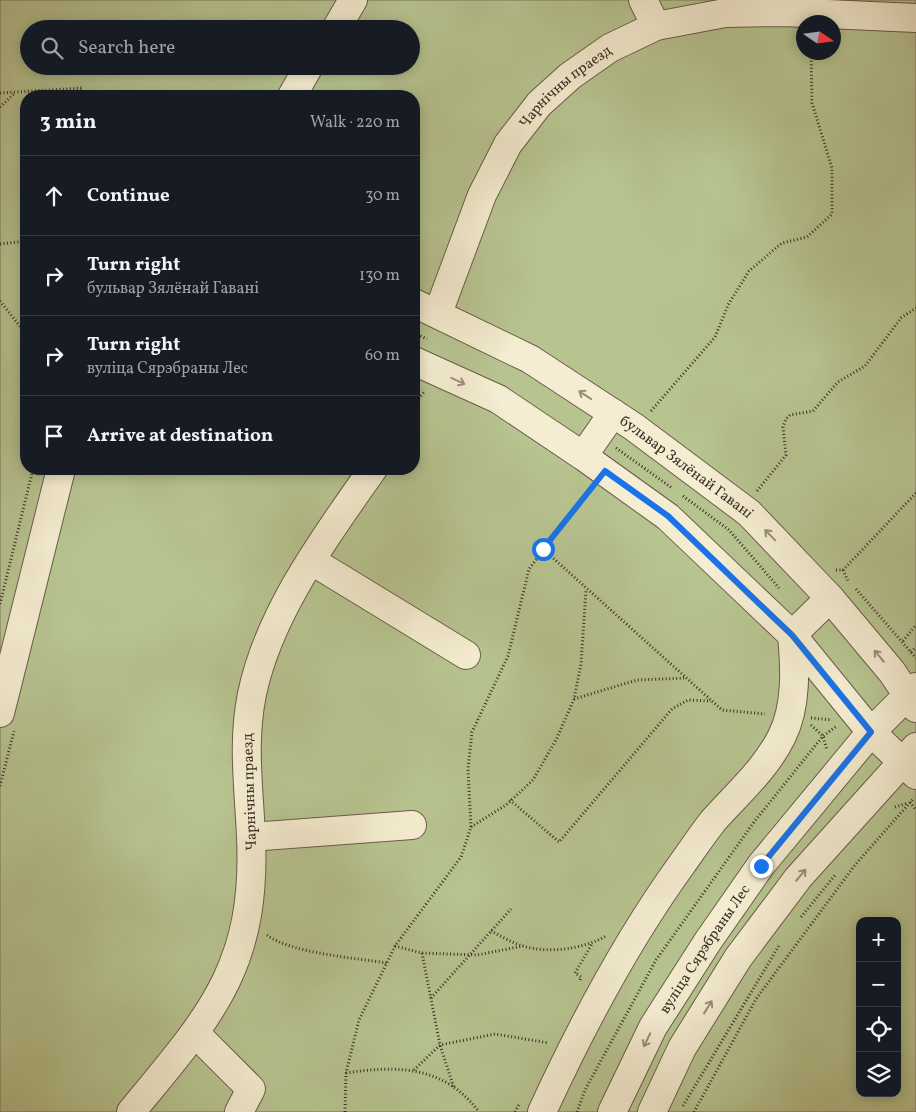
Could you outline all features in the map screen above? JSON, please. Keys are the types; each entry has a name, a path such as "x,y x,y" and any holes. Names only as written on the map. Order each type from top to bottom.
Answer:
{"street":[{"path":"342,20 354,0"},
{"path":"642,0 656,26"},
{"name":"Чарнічны праезд","path":"426,308 508,144 538,104 570,76 610,48 656,26 725,13 810,13 916,18"},
{"path":"296,90 305,75"},
{"name":"бульвар Зялёнай Гавані","path":"426,308 530,359 623,420 749,513 830,598 913,697"},
{"path":"420,367 498,399 668,516 792,635 871,732 911,761 798,878 738,958 682,1048 652,1112"},
{"path":"594,464 623,420"},
{"path":"0,714 60,475"},
{"name":"Чарнічны праезд","path":"131,1112 195,1033 219,998 235,964 246,929 251,895 251,837 246,773 247,726 252,694 261,658 275,623 312,561 369,475"},
{"path":"312,561 466,655"},
{"path":"542,1112 615,970 671,879 711,823 771,756 783,734 793,691 792,635 830,598"},
{"name":"вуліца Сярэбраны Лес","path":"612,1112 653,1027 708,941 761,866 871,732 913,697"},
{"path":"251,837 412,825"},
{"path":"195,1033 251,1089 239,1112"}],"path":[{"path":"345,1112 346,1073 359,1020 395,946 452,872 461,857 471,827 468,770 472,732 508,656 529,569 594,464 617,448 623,420 645,418 714,337 728,305 749,271 782,243 807,237 832,214 832,168 812,103 811,60"},
{"path":"55,90 82,88 81,90"},
{"path":"0,93 20,93"},
{"path":"0,107 15,93"},
{"path":"0,244 20,242"},
{"path":"0,301 20,326"},
{"path":"754,495 786,455 783,427 786,419 790,416 813,410 838,382 865,366 901,318 916,308"},
{"path":"0,604 32,475"},
{"path":"827,570 843,570 916,493"},
{"path":"543,549 722,710 788,717"},
{"path":"843,570 848,581 903,641 910,653 916,658"},
{"path":"471,827 510,800 533,780 556,738 574,698 581,664 586,589"},
{"path":"903,641 916,625"},
{"path":"910,653 916,647"},
{"path":"574,698 637,680 686,678"},
{"path":"510,800 558,842 672,709 688,700 712,701"},
{"path":"577,1112 585,1090 656,960 754,822 822,736 843,721 803,718 822,736"},
{"path":"889,809 896,802"},
{"path":"694,1112 756,999 855,865 910,802 916,810"},
{"path":"797,921 840,869"},
{"path":"431,998 510,909"},
{"path":"491,931 523,946"},
{"path":"263,932 275,942 298,948 387,963"},
{"path":"395,946 422,953 469,955 523,946 554,950 592,944 608,935"},
{"path":"679,1112 785,936"},
{"path":"422,953 440,1045 454,1088"},
{"path":"414,1070 440,1045 495,1034 549,1043"},
{"path":"346,1073 372,1069 414,1070 440,1079 454,1088 468,1098 479,1112"}],"green space":[{"path":"0,0 916,0 916,1112 0,1112"}],"route":[{"path":"543,549 605,471 668,516 792,635 871,732 761,866"}]}
